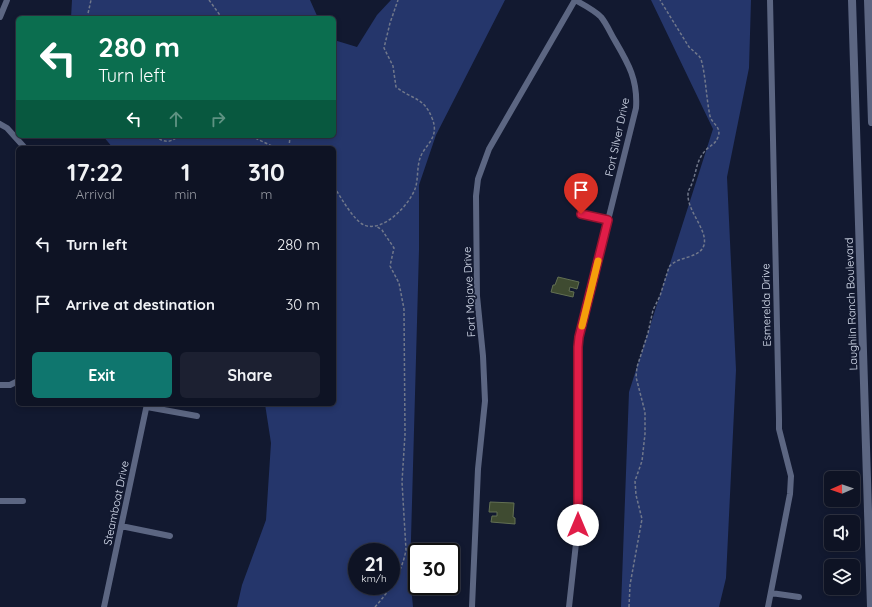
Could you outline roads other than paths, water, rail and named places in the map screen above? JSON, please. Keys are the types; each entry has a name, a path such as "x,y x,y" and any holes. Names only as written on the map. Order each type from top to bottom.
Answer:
{"street":[{"name":"Fort Silver Drive","path":"569,607 578,525 577,357 579,337 636,108 637,94 635,80 630,66 602,18 575,0"},
{"name":"Fort Mojave Drive","path":"472,607 478,469 485,401 483,356 477,296 476,196 478,179 489,149 575,0"},
{"name":"Esmerelda Drive","path":"768,607 790,494 791,476 779,429 770,0"},
{"name":"Laughlin Ranch Boulevard","path":"852,0 871,607"},
{"path":"868,0 872,122"},
{"path":"0,17 5,1"},
{"path":"0,124 6,128 23,146"},
{"path":"581,214 608,220"},
{"path":"0,385 10,385 16,382"},
{"name":"Steamboat Drive","path":"104,607 147,406"},
{"path":"152,406 198,416"},
{"path":"0,501 23,501"},
{"path":"121,526 170,536"},
{"path":"771,592 799,597"}]}
